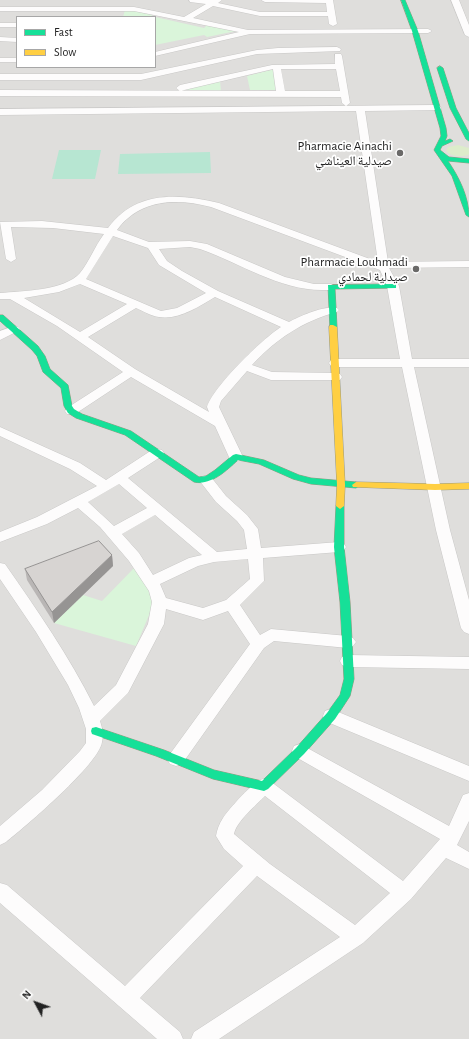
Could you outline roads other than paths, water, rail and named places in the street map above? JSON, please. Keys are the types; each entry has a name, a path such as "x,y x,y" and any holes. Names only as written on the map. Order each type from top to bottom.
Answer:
{"street":[{"path":"55,9 57,0"},
{"path":"193,0 214,2 260,14 331,14"},
{"path":"266,0 329,0 347,109"},
{"path":"403,0 415,31 444,136 437,150 458,176 469,215"},
{"path":"455,0 469,35"},
{"path":"186,19 214,2"},
{"path":"0,9 55,9 111,13 144,10 250,32 415,31 429,35"},
{"path":"424,19 429,35"},
{"path":"0,25 16,24"},
{"path":"156,54 250,32"},
{"path":"0,39 16,40"},
{"path":"186,47 208,62 217,64 240,78 242,90 234,93"},
{"path":"0,77 141,76 267,51 337,49"},
{"path":"437,59 453,108 469,139"},
{"path":"0,60 16,60"},
{"path":"208,62 207,66 228,80 229,90 234,93"},
{"path":"156,93 224,77 277,67 340,66"},
{"path":"277,67 281,94"},
{"path":"25,102 36,68"},
{"path":"0,93 25,102 235,110 437,108"},
{"path":"0,112 25,102 156,93 344,94"},
{"path":"234,93 235,110"},
{"path":"360,109 384,266 393,286 407,363 449,552 469,628"},
{"path":"442,128 462,128"},
{"path":"440,145 450,141 469,142"},
{"path":"442,156 454,160 469,161"},
{"path":"6,296 55,289 68,286 79,280 111,232 128,211 140,206 175,200 198,201 215,205 384,266 469,264"},
{"path":"11,259 2,225 40,224 111,232 151,245 185,244 202,246 261,272 299,285 317,288 393,286"},
{"path":"151,245 163,263 214,293 290,327"},
{"path":"79,280 158,314 169,315 181,312 214,293"},
{"path":"331,287 341,485 339,547 342,563 348,642 349,679 345,696 331,716 300,752 232,819 227,827 225,835 228,842 235,849 356,937"},
{"path":"6,296 61,324 131,372 221,424"},
{"path":"80,337 135,304"},
{"path":"236,457 213,407 215,400 250,359 290,327 322,312 333,310"},
{"path":"0,317 35,348 41,356 46,370 65,387 68,406 71,411 80,416 128,433 198,480 206,480 215,476 236,457"},
{"path":"0,336 14,329"},
{"path":"335,363 469,363"},
{"path":"244,366 271,376 336,376"},
{"path":"71,411 131,372"},
{"path":"0,431 75,466 107,486"},
{"path":"0,537 43,521 79,502 120,478 157,453"},
{"path":"236,457 261,462 296,477 311,481 341,485 435,487 469,486"},
{"path":"120,478 214,556"},
{"path":"160,602 203,614 231,604 257,581 257,569 251,529 242,518 221,499 206,480"},
{"path":"79,502 105,524 134,557 156,590 160,602 156,624 122,689 94,724"},
{"path":"112,533 157,508"},
{"path":"151,582 194,562 214,556 339,547"},
{"path":"0,568 79,690 94,724 95,743 55,790 0,837"},
{"path":"231,604 258,644"},
{"path":"176,759 258,644 271,635 348,642"},
{"path":"348,660 469,663"},
{"path":"331,716 469,774"},
{"path":"94,724 213,774 264,786 404,893"},
{"path":"300,752 448,842 469,861"},
{"path":"201,1039 356,937 404,893 448,842 469,800"},
{"path":"126,1000 256,865"},
{"path":"0,891 173,1039"}],"place":[{"name":"Pharmacie Ainachi صيدلية العيناشي","path":"400,153"},
{"name":"Pharmacie Louhmadi صيدلية لحمادي","path":"416,269"}]}
